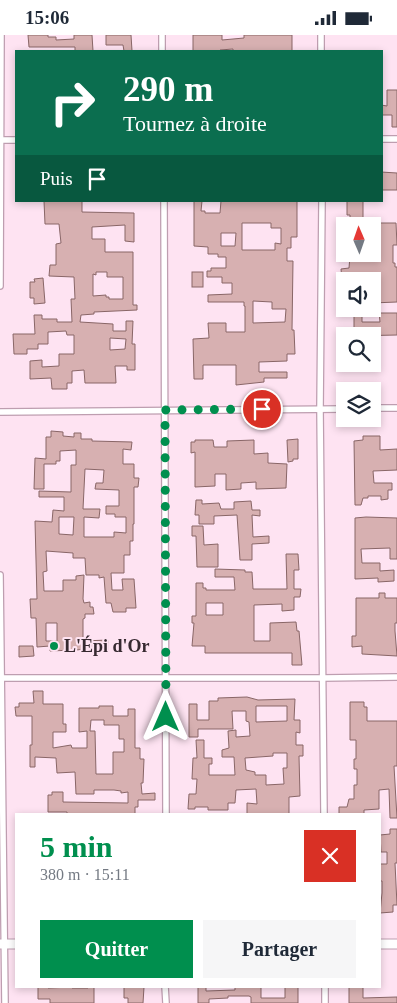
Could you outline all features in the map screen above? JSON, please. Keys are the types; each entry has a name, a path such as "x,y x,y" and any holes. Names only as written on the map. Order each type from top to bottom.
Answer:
{"street":[{"path":"0,286 1,35"},
{"path":"162,35 162,50"},
{"path":"321,35 321,50"},
{"path":"383,139 397,139"},
{"path":"1,140 15,140"},
{"path":"164,202 166,813"},
{"path":"322,202 320,409 324,813"},
{"path":"381,408 397,408"},
{"path":"0,411 336,409"},
{"path":"0,575 2,944 5,1003"},
{"path":"0,679 397,677"},
{"path":"2,944 15,944"},
{"path":"381,944 397,944"},
{"path":"166,988 166,1003"},
{"path":"324,988 325,1003"}],"building":[{"path":"28,35 48,35 48,37 56,37 56,40 74,39 74,35 92,35 93,50 75,50 75,47 29,47"},
{"path":"106,35 131,35 132,50 124,50 123,45 106,45"},
{"path":"193,35 222,35 222,40 244,38 244,35 292,35 292,50 193,50"},
{"path":"387,90 397,90 397,127 392,127 392,115 383,115 383,105 387,106"},
{"path":"383,172 397,173 397,190 383,190"},
{"path":"44,202 82,202 82,212 134,213 134,242 125,241 125,225 92,227 92,239 105,239 105,252 133,252 133,305 137,305 137,310 94,312 94,314 81,315 80,322 113,324 113,331 126,331 126,321 133,321 132,344 135,344 135,370 127,370 127,366 115,366 116,383 85,383 84,370 72,371 72,383 67,383 67,389 52,389 51,378 30,379 30,361 42,360 42,367 59,366 59,354 74,354 74,335 67,335 66,331 48,332 48,344 38,344 38,349 27,349 27,354 14,354 13,334 35,334 34,315 42,315 42,319 57,319 57,322 72,322 71,299 75,299 74,277 49,276 50,265 56,265 56,244 61,243 59,224 45,224","holes":["96,272 107,272 107,277 123,277 123,299 109,299 106,295 93,296 93,274 96,275","110,338 126,339 125,349 110,350"]},
{"path":"194,202 202,202 201,211 205,211 205,213 220,213 221,202 297,202 297,237 291,237 291,248 287,248 287,261 293,261 292,330 294,330 295,354 287,354 287,361 259,362 259,372 287,372 287,378 264,378 264,382 236,385 236,365 203,365 203,379 194,379 193,339 209,338 208,323 226,323 226,332 245,332 244,302 208,302 208,295 232,294 232,283 222,283 222,277 207,277 207,271 211,271 211,268 226,268 226,257 218,257 218,254 208,254 208,247 194,246","holes":["242,223 271,223 271,228 281,228 281,244 275,243 275,250 242,250","221,233 236,233 235,246 221,246","253,301 272,302 272,309 286,309 285,322 253,323"]},
{"path":"347,202 363,202 363,217 350,217 350,215 347,215"},
{"path":"381,223 396,223 397,245 393,245 393,263 397,267 397,302 381,303 381,272 341,272 341,269 349,268 349,263 381,263"},
{"path":"192,272 203,272 203,287 192,287"},
{"path":"43,278 45,303 34,304 34,298 30,298 30,282 35,282 34,279"},
{"path":"381,313 397,313 397,335 381,335 381,327 354,327 354,317 362,317 362,322 380,322"},
{"path":"51,431 63,432 63,436 74,437 74,433 81,433 81,439 92,439 92,441 132,442 131,450 123,449 123,464 134,464 134,478 139,478 138,487 134,487 133,541 130,541 130,555 124,555 124,573 111,573 112,590 123,590 122,579 134,579 136,608 126,608 126,612 113,612 111,603 106,603 104,577 99,578 99,575 86,575 85,558 73,558 73,553 46,551 47,571 43,572 44,591 63,591 63,580 76,580 76,576 84,575 84,603 90,602 90,607 93,607 94,614 85,614 83,619 83,641 108,640 108,651 97,651 97,649 50,651 50,646 37,647 36,618 31,618 30,599 37,599 35,521 52,522 53,510 64,511 64,497 39,497 39,491 71,492 71,465 76,465 76,450 60,451 60,461 56,461 56,464 44,464 44,489 34,489 35,458 46,459 46,437 51,437","holes":["85,469 104,470 103,483 96,483 95,489 119,490 119,506 106,506 106,514 115,514 115,517 126,517 126,533 114,532 114,537 84,537 84,517 99,518 100,509 83,509","59,517 74,517 73,535 59,534","46,623 57,623 57,641 46,641"]},
{"path":"363,436 380,436 380,450 397,449 397,470 373,471 374,483 392,483 392,490 388,490 388,499 381,500 381,496 368,496 368,498 363,498 361,505 355,505 354,441 363,440"},
{"path":"298,439 298,459 288,462 287,440"},
{"path":"195,440 213,440 214,447 227,447 227,441 254,440 254,454 268,453 268,463 287,464 286,488 256,489 256,482 241,483 241,489 226,490 226,474 215,474 215,486 195,487 195,452 191,453 191,442 195,442"},
{"path":"196,500 202,500 202,504 219,503 221,509 234,509 234,502 251,501 252,510 260,510 260,516 252,515 253,537 269,536 269,543 252,544 252,560 240,560 237,515 214,516 214,524 199,524 199,515 195,515"},
{"path":"355,518 397,518 397,559 390,559 390,548 361,549 362,563 380,563 380,571 394,570 394,581 378,582 378,578 355,579"},
{"path":"192,526 203,526 204,545 218,544 218,567 197,567 196,536 192,536"},
{"path":"286,554 298,554 299,570 294,570 294,589 301,589 300,597 294,597 294,610 282,611 282,604 254,605 254,641 270,641 270,623 296,622 297,631 299,631 302,665 292,665 292,653 205,653 205,646 192,646 194,623 192,623 192,616 196,616 196,583 203,583 203,588 206,588 206,590 235,590 234,577 215,577 215,569 252,572 253,589 287,589","holes":["206,603 223,603 223,615 206,615"]},
{"path":"379,593 385,593 385,598 397,598 397,623 395,623 395,631 397,656 362,654 362,646 352,647 352,636 356,636 356,598 379,598"},
{"path":"19,646 33,646 34,656 19,657"},
{"path":"33,691 43,691 43,704 63,704 63,724 66,724 66,732 53,732 53,748 71,745 72,748 87,748 87,731 79,732 79,708 113,706 113,716 128,716 128,709 135,709 135,748 140,748 140,759 144,759 143,783 141,783 142,794 155,793 155,800 138,800 138,807 135,807 135,813 48,812 48,795 52,795 52,792 63,792 63,802 128,803 128,792 94,790 94,794 76,794 75,772 57,773 56,758 35,757 35,767 30,767 32,716 16,716 15,707 19,707 19,703 34,703","holes":["91,720 104,720 104,725 119,725 119,739 124,739 124,752 113,752 113,774 96,774 95,731 90,731"]},
{"path":"247,697 258,700 295,699 294,720 300,720 300,733 296,732 296,745 303,745 303,756 299,756 300,796 289,797 289,813 247,813 247,803 257,804 256,789 236,790 235,803 228,803 228,810 208,810 208,807 188,809 189,794 196,794 197,779 192,779 193,758 197,758 196,740 204,740 204,758 212,758 212,764 209,764 209,775 235,775 234,757 222,757 222,750 229,748 228,731 236,730 236,737 250,736 249,722 246,721 246,711 232,711 233,729 198,729 198,737 189,737 189,704 197,704 197,720 209,720 209,701 218,701 218,698","holes":["256,706 287,706 287,721 256,722","273,753 287,753 287,768 283,768 284,784 266,785 266,775 255,775 255,772 246,770 245,758 273,756"]},
{"path":"350,702 364,702 364,707 367,707 367,721 397,721 397,766 394,766 397,818 390,818 389,789 379,790 379,809 364,810 364,813 339,813 339,807 347,807 349,799 354,799 354,785 357,785 357,769 354,769 356,740 350,740"},
{"path":"390,829 397,829 397,863 395,863 397,905 393,905 393,912 381,913 381,864 387,864 387,852 381,852 381,835 390,834"},
{"path":"38,988 94,988 94,1003 50,1003 50,999 38,999"},
{"path":"124,988 144,988 143,1003 128,1003 128,998 124,998"},
{"path":"198,988 206,988 206,991 261,988 261,998 285,998 285,988 298,988 298,1003 251,1003 251,997 249,996 228,996 228,998 209,999 209,1003 198,1003"},
{"path":"349,988 363,988 363,998 397,997 397,1003 349,1003"}],"place":[{"name":"L'Épi d'Or","path":"54,646"}],"route":[{"path":"166,717 165,410 262,409"}]}
